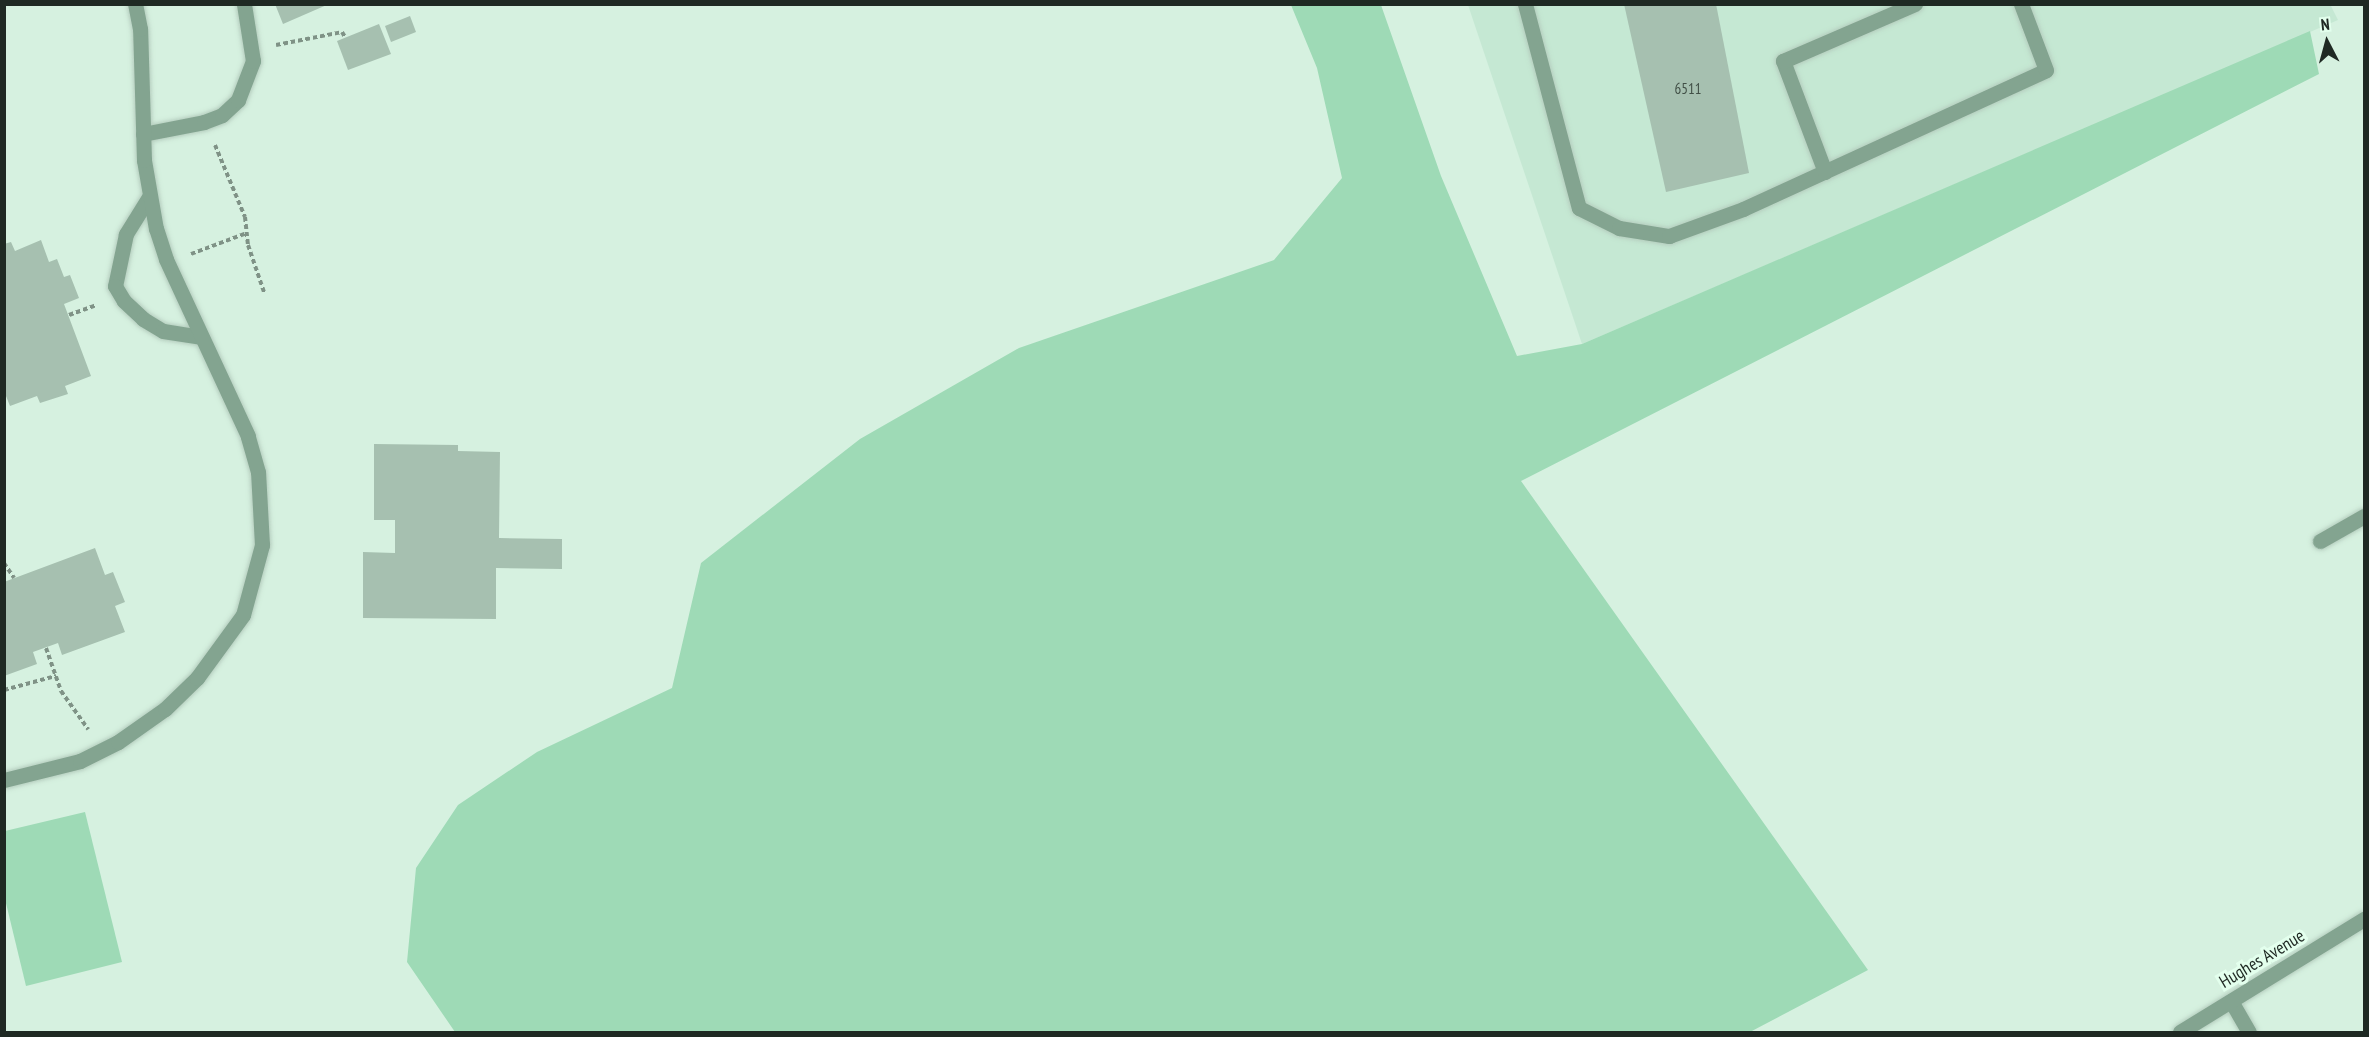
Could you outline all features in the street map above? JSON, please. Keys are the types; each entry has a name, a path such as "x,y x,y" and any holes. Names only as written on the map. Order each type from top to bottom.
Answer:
{"street":[{"path":"4,780 80,761 118,742 165,709 197,678 243,615 262,545 258,472 248,436 166,259 149,197 143,134 140,29 135,4"},
{"path":"143,134 204,122 222,115 238,100 253,61 244,4"},
{"path":"1525,4 1579,208 1619,228 1669,236 1743,209 2046,70 2021,4"},
{"path":"1825,172 1783,61 1915,4"},
{"path":"149,197 126,234 115,286 124,301 153,325 179,335 201,337"},
{"path":"2320,541 2364,516"},
{"name":"Hughes Avenue","path":"2180,1032 2364,919"},
{"path":"2231,1001 2249,1032"}],"path":[{"path":"291,41 342,32 345,37"},
{"path":"212,136 242,209 264,292"},
{"path":"188,256 247,233"},
{"path":"69,315 106,302"},
{"path":"4,563 14,578"},
{"path":"46,648 61,691 86,726"},
{"path":"4,690 56,676"}],"shaded area":[{"path":"2330,4 2338,20 1582,344 1468,5"}],"green space":[{"path":"1291,5 1381,5 1441,176 1517,356 1582,344 2310,31 2319,74 1521,481 1868,970 1750,1032 455,1032 407,962 416,868 458,805 537,752 672,688 701,563 860,439 1019,348 1274,260 1342,178 1317,68"},
{"path":"85,812 122,962 26,986 5,899 5,831"}],"building":[{"path":"275,4 329,4 283,24"},
{"path":"1624,4 1716,4 1749,173 1666,192"},
{"path":"410,16 416,32 391,42 385,26"},
{"path":"379,24 391,54 348,70 337,41"},
{"path":"41,240 49,262 57,259 64,277 70,275 79,298 64,304 91,376 65,386 68,394 40,403 37,396 10,406 4,391 4,244 11,242 15,251"},
{"path":"374,444 458,445 458,451 500,452 499,538 562,539 562,569 496,568 496,619 363,618 363,552 395,553 395,520 374,520"},
{"path":"95,548 105,575 113,572 125,602 115,606 125,632 62,655 58,643 33,652 37,664 4,676 4,582"}]}
